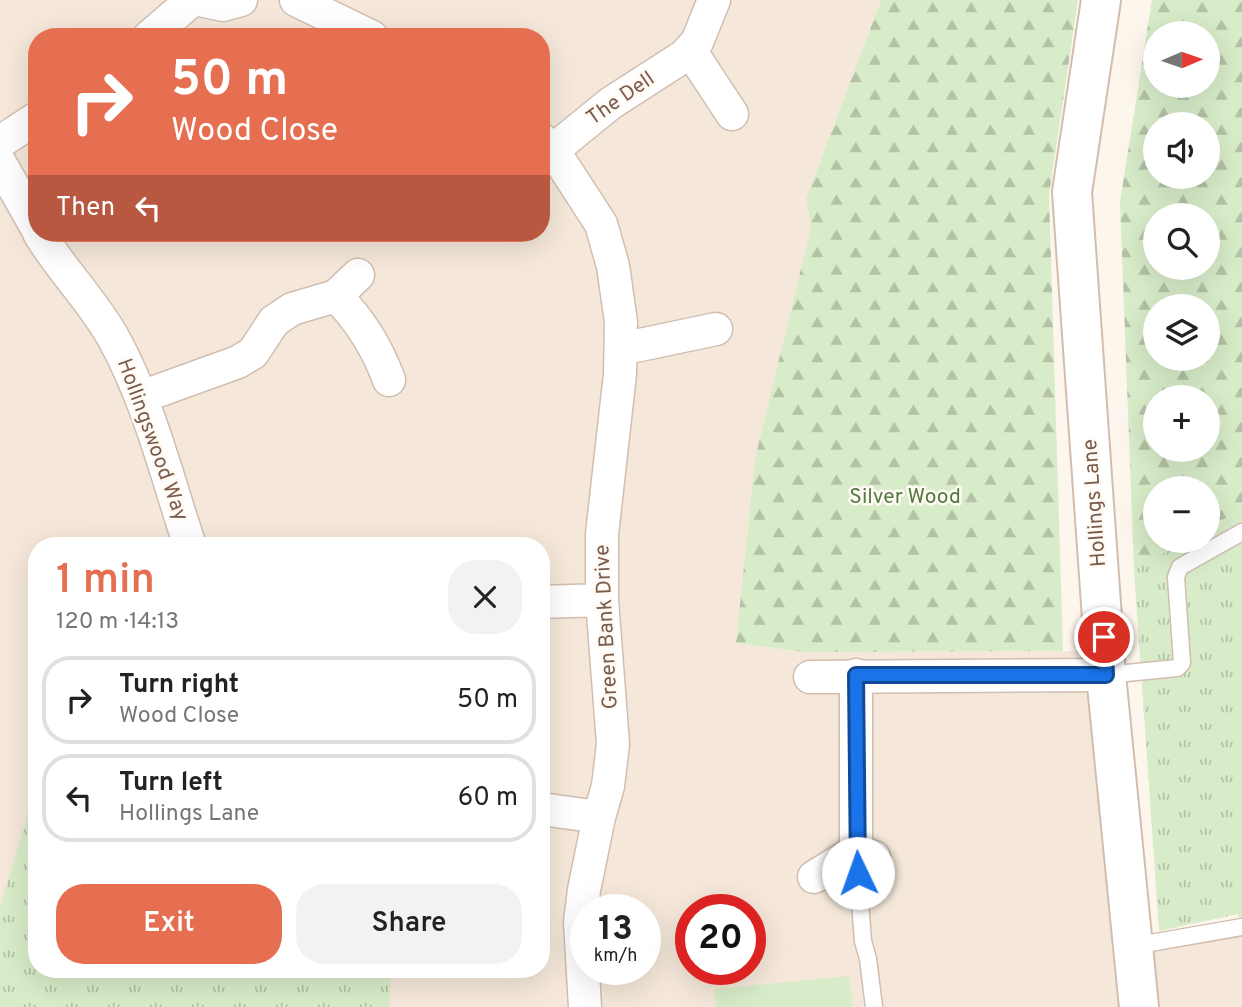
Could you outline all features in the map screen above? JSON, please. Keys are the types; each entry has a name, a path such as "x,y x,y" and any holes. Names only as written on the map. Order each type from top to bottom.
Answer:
{"street":[{"path":"159,28 192,0"},
{"path":"200,0 223,5 241,0"},
{"path":"296,0 359,26"},
{"name":"The Dell","path":"550,143 684,56 697,41 714,0"},
{"name":"Hollings Lane","path":"1101,0 1072,192 1106,675 1139,1007"},
{"path":"690,50 732,114"},
{"path":"0,142 28,124"},
{"name":"Green Bank Drive","path":"550,149 601,224 613,266 621,323 615,429 606,484 602,534 602,600 613,744 608,786 599,817 580,922 586,1007"},
{"path":"0,163 28,212"},
{"name":"Hollingswood Way","path":"45,242 112,335 141,397 187,537"},
{"path":"141,397 237,362 253,353 274,321 284,314 347,285 354,313 369,334 389,380"},
{"path":"621,349 716,329"},
{"path":"550,602 602,600"},
{"path":"814,877 866,854 856,675"},
{"path":"810,677 1106,675"},
{"path":"550,810 599,817"}],"lane":[{"path":"1106,675 1177,668 1182,663 1176,577 1180,567 1242,532"},
{"path":"866,854 863,941 874,1007"},
{"path":"1133,946 1242,927"}],"shaded area":[{"path":"0,0 881,0 806,199 811,227 755,459 736,643 802,652 1108,651 1139,946 1242,934 1242,1007 0,1007"}],"green space":[{"name":"Silver Wood","path":"881,0 1078,0 1049,195 1063,651 802,652 736,643 755,459 811,227 806,199"},
{"path":"1152,0 1242,0 1242,509 1220,521 1220,476 1143,476 1143,553 1164,553 1134,570 1120,202 1143,57 1143,98 1220,98 1220,21 1149,21"},
{"path":"1242,509 1242,934 1238,914 1159,931 1134,570 1164,553 1220,553 1220,521"},
{"path":"28,814 28,978 391,978 389,1007 0,1007 0,906"},
{"path":"849,976 853,1007 716,1007 714,989"}],"route":[{"path":"858,873 856,675 1106,675 1104,637"}]}
